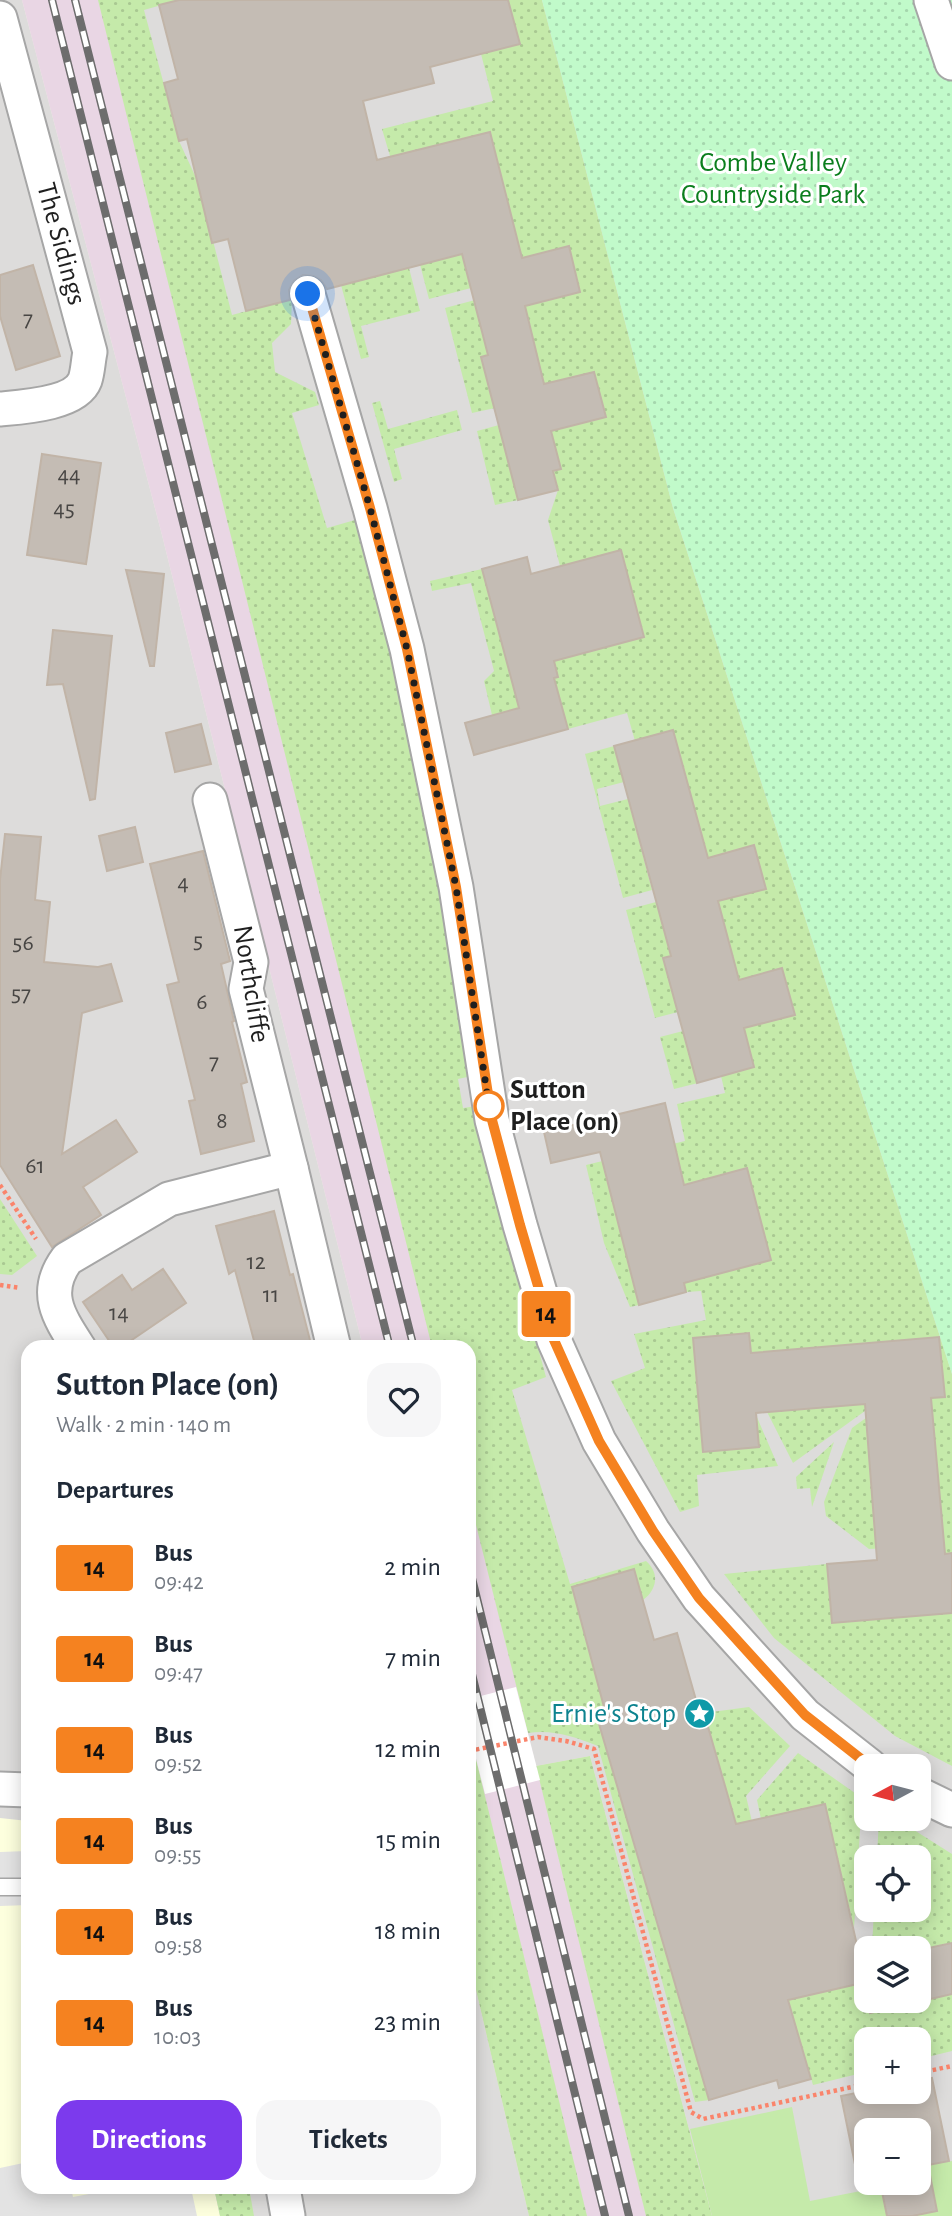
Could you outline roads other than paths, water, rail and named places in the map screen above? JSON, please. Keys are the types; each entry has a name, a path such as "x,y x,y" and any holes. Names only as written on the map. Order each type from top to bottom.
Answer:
{"street":[{"path":"931,0 952,63"},
{"name":"The Sidings","path":"0,18 90,352 85,382 73,394 37,405 0,409"},
{"path":"308,294 370,508 407,649 456,887 492,1120 554,1340 599,1441 653,1531 699,1598 805,1715 855,1754"},
{"name":"Northcliffe","path":"211,800 251,962 246,989 332,1340"},
{"path":"74,1340 60,1319 54,1293 58,1271 67,1259 169,1199 291,1168"},
{"path":"0,1789 21,1790"},
{"path":"931,1800 952,1810"},
{"path":"284,2194 288,2216"}],"lane":[{"path":"0,1887 21,1887"}],"railway":[{"path":"52,0 388,1340"},
{"path":"75,0 412,1340"},
{"path":"476,1594 629,2216"},
{"path":"476,1691 605,2216"}],"place":[{"name":"Sutton Place (on)","path":"489,1106"},
{"name":"Ernie's Stop","path":"699,1714"}],"park label":[{"name":"Combe Valley Countryside Park","path":"773,179"}]}
